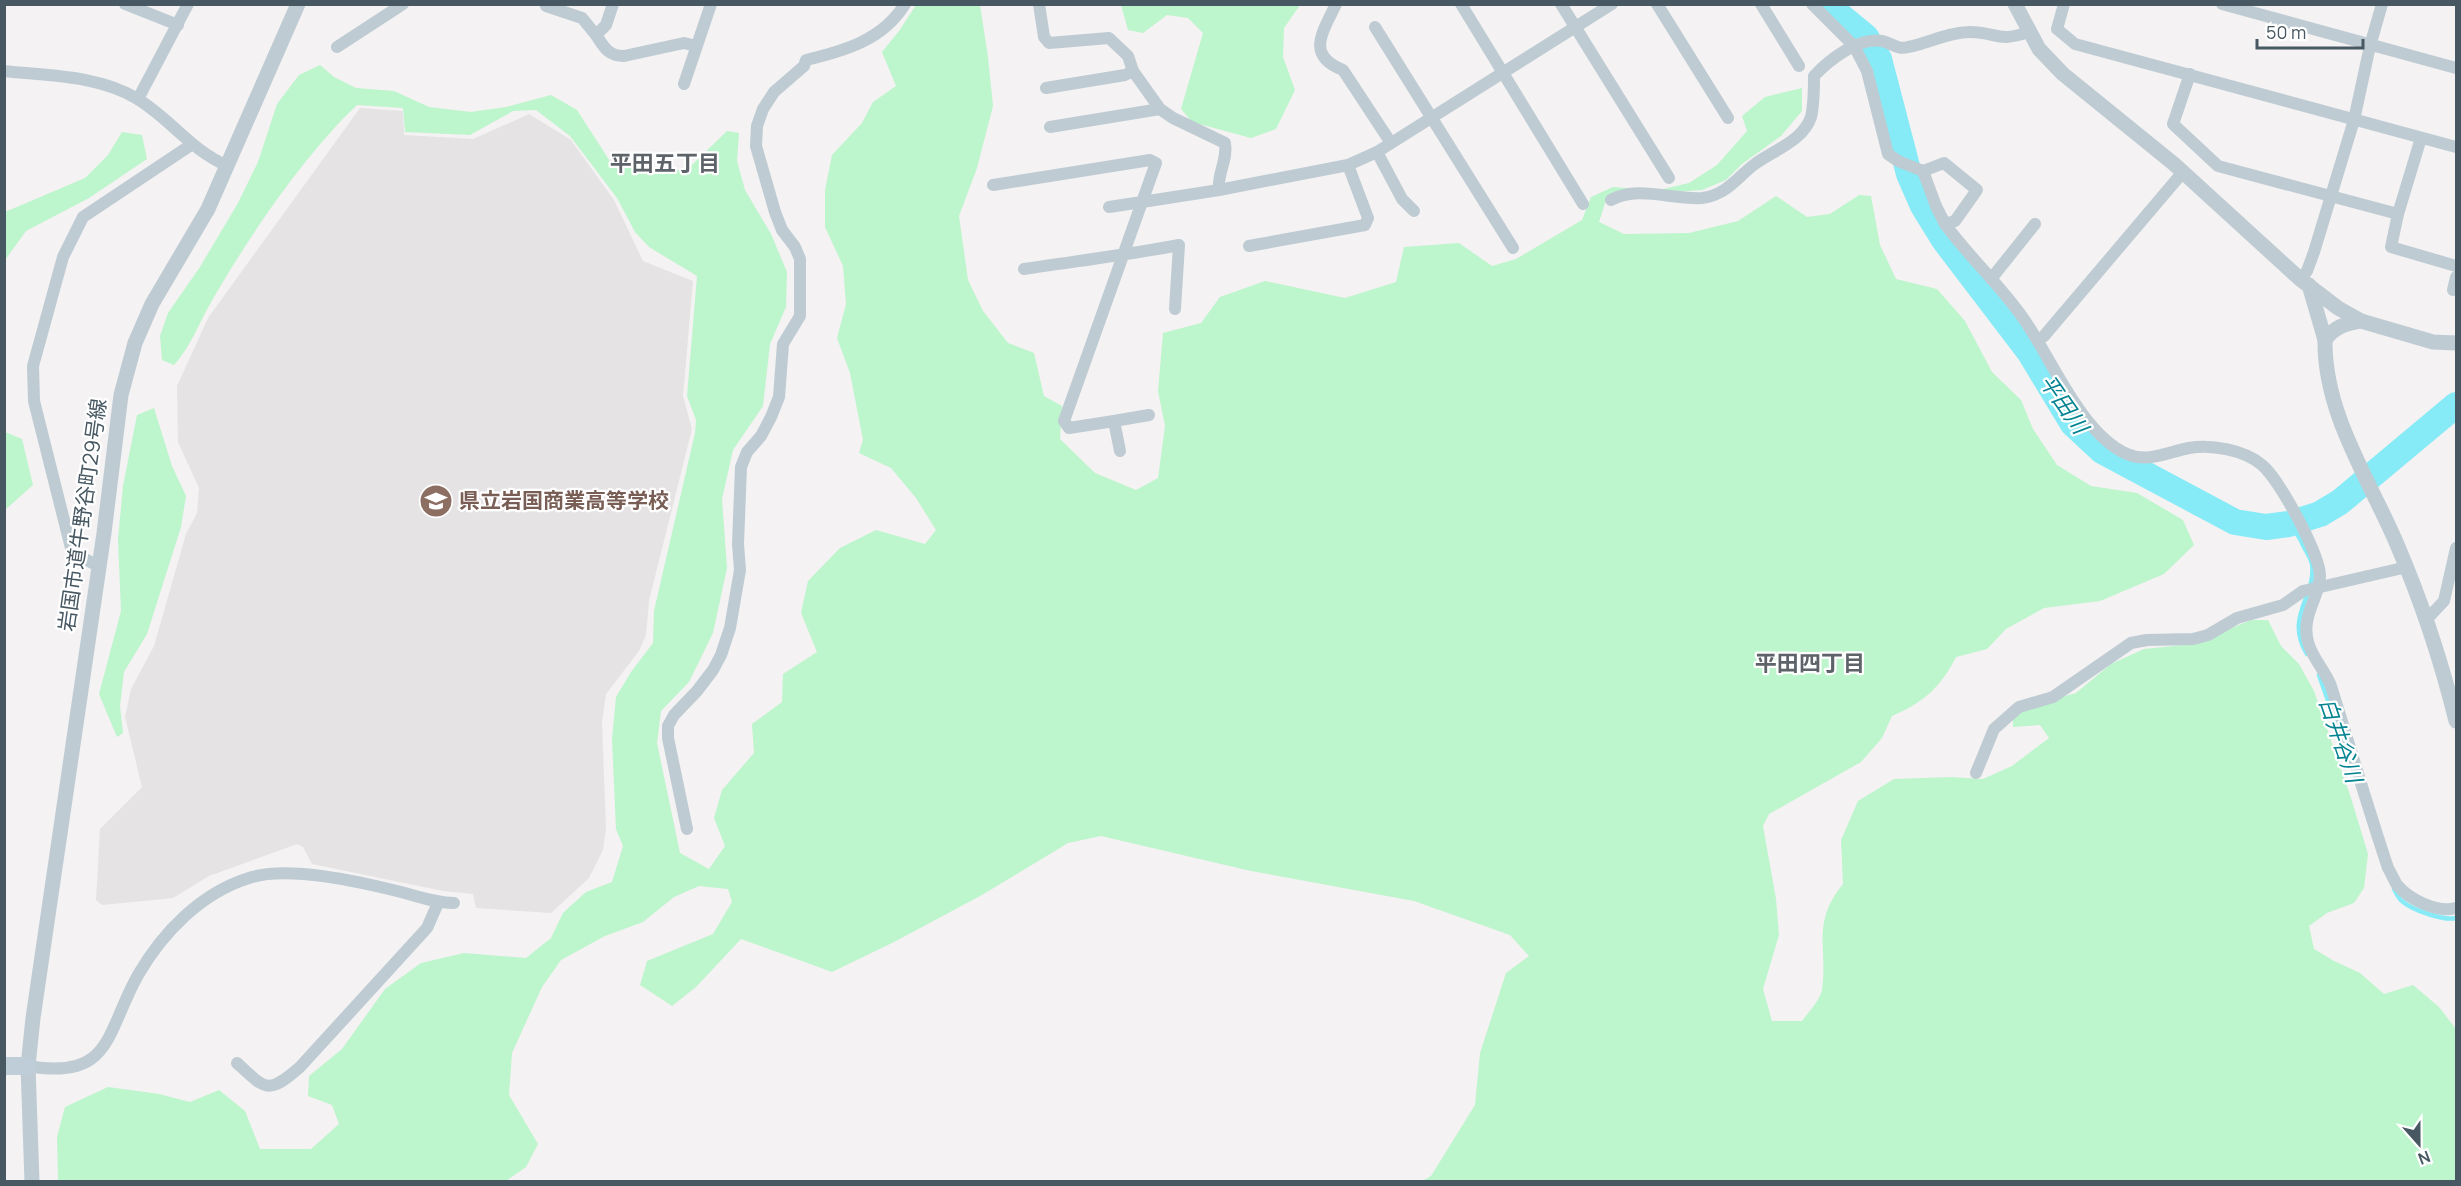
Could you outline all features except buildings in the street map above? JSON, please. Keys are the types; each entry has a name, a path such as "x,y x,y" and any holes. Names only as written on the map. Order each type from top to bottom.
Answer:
{"main road":[{"path":"4,1066 28,1066"}],"street":[{"path":"125,4 178,25"},
{"path":"138,99 188,4"},
{"name":"岩国市道牛野谷町29号線","path":"32,1182 28,1066 33,1018 121,395 135,343 152,304 208,209 298,4"},
{"path":"337,47 403,4"},
{"path":"596,35 606,25 613,4"},
{"path":"684,84 711,4"},
{"path":"687,829 668,738 668,726 674,715 713,670 730,628 740,570 738,544 741,467 747,452 761,436 771,417 779,396 783,344 800,316 800,259 795,247 782,230 775,212 756,146 757,126 763,109 774,92 804,66 806,60 854,47 887,26 905,4"},
{"path":"1039,4 1044,37 1049,43 1109,38 1118,44 1128,56 1133,71 1160,110 1225,143 1227,155 1218,180 1219,190"},
{"path":"1336,4 1322,33 1321,56 1330,65 1343,69 1391,143"},
{"path":"1461,4 1583,204"},
{"path":"1561,4 1669,178"},
{"path":"1110,207 1219,190 1348,165 1377,152 1612,4"},
{"path":"1657,4 1728,118"},
{"path":"1761,4 1799,66"},
{"path":"1812,4 1857,45 1873,87 1888,154 1920,170 1944,163 1977,190 1955,221 1945,224"},
{"path":"2015,4 2039,49 2063,74 2182,172 2304,282 2338,308 2361,321 2433,342 2457,343"},
{"path":"2064,4 2057,29 2075,44 2457,147"},
{"path":"2222,4 2240,7 2370,46 2457,68"},
{"path":"2382,4 2370,46 2354,120 2304,282 2325,340 2328,382 2337,414 2407,567 2427,619 2457,721"},
{"path":"544,5 582,18 607,52 615,56 684,43 696,46"},
{"path":"1375,27 1513,248"},
{"path":"1611,200 1633,194 1702,198 1733,185 1755,164 1790,143 1802,131 1810,118 1814,76 1857,45 1876,41 1900,49 1956,32 1974,32 2005,39 2028,32"},
{"path":"4,71 95,82 120,90 138,99 191,145 213,160 228,166"},
{"path":"1046,88 1125,75 1133,71"},
{"path":"2190,74 2173,124 2218,166 2398,214"},
{"path":"1050,127 1160,110"},
{"path":"2421,138 2398,214 2391,247 2457,266"},
{"path":"98,566 72,552 34,401 33,366 63,257 82,217 191,145"},
{"path":"1377,152 1402,199 1414,211"},
{"path":"993,185 1150,160 1156,163 1121,256 1064,422 1069,429 1149,415"},
{"path":"1249,246 1365,225 1368,218 1348,165"},
{"path":"1920,170 1945,224 2022,317 2038,340 2065,390 2105,438 2126,453 2139,457 2153,457 2204,447 2248,456 2262,464 2273,477 2305,533 2318,564 2318,586 2308,615 2309,646 2330,684 2388,868 2397,884 2410,897 2443,910 2457,908"},
{"path":"2038,340 2044,336 2182,172"},
{"path":"1991,279 2035,224"},
{"path":"1024,269 1121,256 1179,245 1175,309"},
{"path":"2453,290 2457,277"},
{"path":"2325,340 2331,331 2342,325 2361,321"},
{"path":"1113,421 1120,451"},
{"path":"2427,619 2445,602 2457,548"},
{"path":"1976,773 1994,729 2019,707 2053,697 2131,643 2147,640 2193,639 2208,635 2237,618 2283,605 2297,594 2318,586 2407,567"},
{"path":"28,1066 53,1071 79,1066 99,1053 112,1036 139,975 169,932 196,906 222,889 250,877 274,873 311,875 399,892 438,903 454,903"},
{"path":"237,1063 260,1085 271,1086 282,1083 300,1067 427,928 438,903"}],"shaded area":[{"name":"県立岩国商業高等学校","path":"360,108 403,111 404,135 473,139 529,114 571,140 614,200 643,261 693,281 683,396 692,429 649,601 646,635 639,651 606,694 602,722 606,828 603,850 589,878 551,913 476,908 473,894 443,891 312,864 303,847 297,844 209,876 173,898 102,905 96,900 100,829 142,787 125,717 131,689 154,646 186,534 197,513 199,488 178,442 177,386 208,318"}],"green space":[{"path":"916,5 980,5 993,106 977,168 959,216 968,280 983,311 1008,343 1034,353 1044,396 1062,406 1060,439 1095,473 1136,490 1158,478 1165,426 1158,391 1163,333 1201,323 1220,297 1265,281 1345,298 1396,282 1404,247 1459,243 1492,266 1516,259 1582,220 1591,197 1613,187 1659,190 1689,183 1717,165 1747,131 1742,116 1765,97 1802,88 1802,111 1781,136 1742,164 1726,180 1702,190 1607,197 1599,222 1624,234 1689,233 1738,221 1776,196 1807,217 1830,214 1859,195 1871,196 1880,245 1896,279 1937,289 1965,321 1992,372 2021,400 2033,429 2057,465 2091,486 2137,493 2183,520 2194,545 2164,574 2100,601 2044,608 2006,629 1987,649 1956,657 1944,677 1930,693 1913,706 1892,716 1882,738 1861,762 1769,814 1763,826 1776,899 1779,935 1763,989 1772,1021 1802,1021 1821,994 1824,923 1833,898 1843,884 1841,840 1858,801 1894,779 1951,777 1983,779 2012,766 2049,738 2040,725 2013,727 2013,711 2076,693 2111,664 2144,649 2193,644 2251,620 2268,620 2281,646 2299,664 2314,691 2368,854 2364,888 2354,903 2327,913 2309,926 2314,949 2360,973 2384,994 2413,985 2439,1007 2456,1029 2456,1181 1422,1181 1431,1176 1475,1105 1480,1053 1506,973 1529,956 1510,935 1414,901 1251,871 1101,836 1068,843 982,895 832,972 741,939 696,987 672,1006 640,985 647,961 713,934 732,902 728,889 699,886 674,897 643,922 605,936 561,960 542,987 512,1053 509,1095 538,1144 526,1167 506,1181 58,1182 57,1137 65,1107 108,1087 159,1094 190,1102 219,1090 245,1111 260,1149 311,1149 339,1124 332,1105 308,1096 309,1076 342,1049 385,989 421,963 464,953 526,958 551,938 563,913 586,892 612,882 623,846 616,829 612,739 616,697 653,643 654,611 695,433 696,420 687,396 697,276 649,247 635,232 617,198 570,136 536,110 513,111 470,135 405,132 403,108 357,105 298,171 261,222 228,273 191,341 174,365 162,360 160,336 168,313 200,267 238,203 258,162 277,104 299,75 320,65 334,77 356,88 394,91 429,107 471,112 506,107 551,95 577,110 613,166 675,171 693,164 727,131 739,133 737,161 745,190 771,234 787,272 786,307 770,344 763,406 733,450 722,499 727,568 713,633 689,682 661,711 657,743 680,853 709,869 725,846 714,818 722,790 754,753 752,724 782,702 783,674 817,652 801,613 808,581 840,548 876,530 925,544 936,530 916,498 891,468 859,453 863,440 850,373 837,338 846,304 843,266 825,227 825,190 832,155 862,123 873,102 896,86 882,52"},
{"path":"1121,5 1300,5 1284,28 1283,57 1295,90 1276,129 1251,138 1192,122 1181,109 1203,33 1188,18 1167,15 1143,33 1128,30"},
{"path":"122,132 142,135 147,159 89,198 26,231 5,260 5,212 85,178 108,155"},
{"path":"154,408 172,466 186,496 181,527 147,634 124,672 120,706 123,733 117,737 99,694 121,611 118,540 123,486 137,415"},
{"path":"5,432 22,439 33,485 5,510"}],"waterway":[{"name":"平田川","path":"1826,4 1866,37 1879,59 1909,174 1923,206 1944,240 2030,353 2073,424 2102,451 2235,522 2266,527 2289,524 2320,514 2340,502 2456,405"},
{"name":"白井谷川","path":"2289,524 2294,529 2312,564 2310,586 2300,617 2299,629 2307,654"},
{"name":"白井谷川","path":"2319,675 2342,740"},
{"name":"白井谷川","path":"2394,889 2401,900 2413,908 2436,916 2456,918"}],"place":[{"name":"県立岩国商業高等学校","path":"436,501"}],"district":[{"name":"平田五丁目","path":"665,163"},
{"name":"平田四丁目","path":"1810,663"}]}
